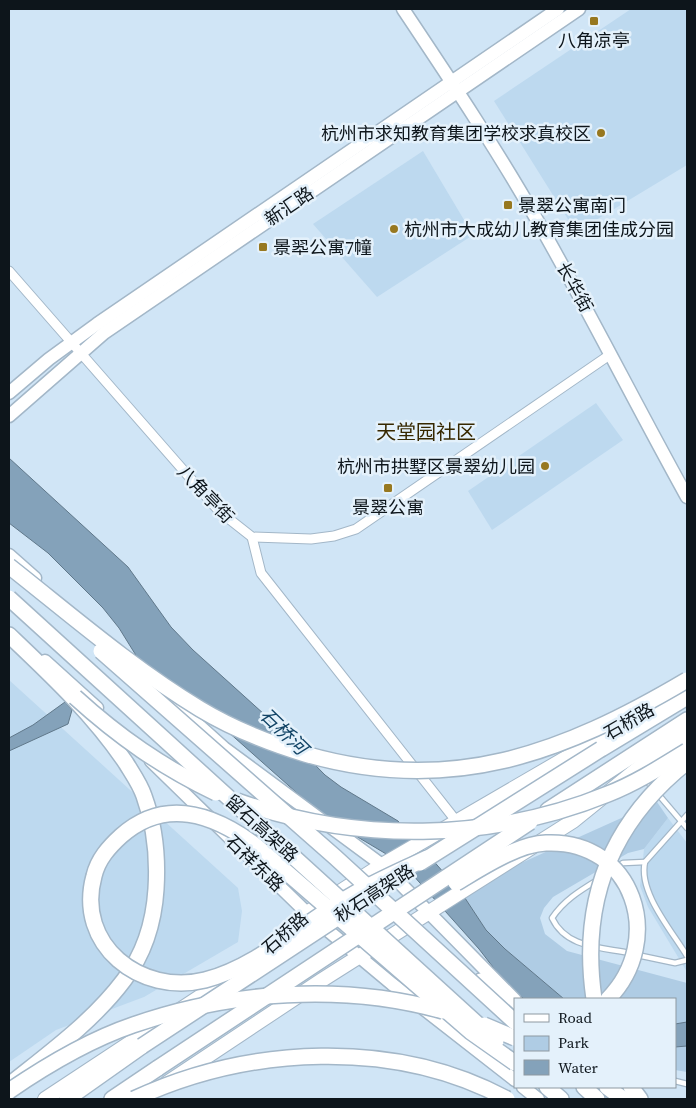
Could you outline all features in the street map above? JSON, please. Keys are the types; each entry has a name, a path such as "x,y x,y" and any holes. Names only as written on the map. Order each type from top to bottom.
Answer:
{"highway":[{"path":"9,568 122,656 202,710 259,739 291,750 350,765 379,770 435,771 466,768 521,756 588,732 687,680"},
{"name":"留石高架路","path":"9,568 335,857 514,1021"},
{"name":"留石高架路","path":"9,598 514,1056"},
{"path":"9,635 75,697 130,744 192,782 221,795 278,814 338,827 390,832 446,830 524,820 609,794 644,777 687,751"},
{"path":"9,1085 99,1010 126,978 140,954 148,936 152,917 157,886 157,846 144,794 119,753 75,697"},
{"name":"秋石高架路","path":"67,1099 142,1046 427,858 687,697"},
{"name":"秋石高架路","path":"112,1099 687,720"},
{"path":"594,998 590,949 592,923 600,886 611,853 636,814 654,792 687,762"},
{"path":"427,858 352,894 329,910 285,940 228,972 193,983 167,983 144,977 113,956 95,923 91,906 92,885 97,865 104,854 125,832 158,816 184,813 204,816 237,832 329,910 471,1032 514,1062"},
{"path":"382,922 436,895 510,853 543,843 573,845 610,864 628,888 635,902 638,922 633,957 629,970 620,986 609,998"},
{"path":"335,857 372,880 494,993 514,1007"},
{"path":"9,1091 74,1051 131,1025 200,1005 237,999 316,995 382,998 424,1006 464,1017 514,1038"},
{"path":"134,1099 213,1070 285,1058 341,1057 387,1062 438,1072 488,1089 508,1099"},
{"path":"548,1088 560,1099"},
{"path":"585,1088 597,1099"},
{"path":"608,1088 622,1099"},
{"path":"632,1088 640,1099"}],"main road":[{"name":"石桥路","path":"45,1099 250,964 307,913 384,864 687,687"},
{"path":"144,1099 214,1050 573,820 636,770 687,735"}],"street":[{"name":"长华街","path":"402,9 454,87 536,218 687,497"},
{"name":"新汇路","path":"9,416 104,332 454,87 558,9"},
{"name":"新汇路","path":"9,394 71,343 454,87 579,9"},
{"name":"八角亭街","path":"9,271 219,511 252,537"},
{"path":"457,822 260,573 252,537 311,539 334,536 356,529 610,354"},
{"path":"9,555 224,748 384,864 434,910 514,999"},
{"name":"石祥东路","path":"9,630 79,690 307,913 358,957 514,1079"},
{"path":"524,1088 538,1099"},
{"path":"602,1088 613,1099"}],"lane":[{"path":"636,770 687,828"},
{"path":"687,815 645,862 643,872 649,896 687,956"},
{"path":"645,862 623,863 571,897 559,907 552,918 558,931 571,941 676,963 687,960"}],"shaded area":[{"name":"杭州市求知教育集团学校求真校区","path":"631,9 687,9 687,165 576,232 494,101"},
{"name":"杭州市大成幼儿教育集团佳成分园","path":"423,151 473,235 377,297 313,224"},
{"name":"杭州市拱墅区景翠幼儿园","path":"596,403 623,440 492,530 468,491"},
{"path":"9,680 238,888 242,911 238,942 144,997 56,1030 9,1062"},
{"path":"668,818 687,843 687,972 648,907 640,886 644,849"}],"green space":[{"path":"657,802 668,818 644,849 628,853 553,897 544,908 540,918 545,934 567,951 687,983 687,1022 676,1024 676,998 563,998 505,949 486,930 465,898 519,864"},
{"path":"687,1046 687,1072 676,1070 676,1047"}],"water":[{"path":"9,458 128,567 171,627 193,650 275,724 325,775 341,787 398,821 461,892 486,930 505,949 563,998 523,998 506,984 479,949 403,864 324,817 173,683 137,657 119,628 103,608 48,553 9,523"},
{"path":"65,702 72,710 68,724 9,751 9,738 33,725"},
{"path":"687,1022 687,1046 676,1047 676,1024"}],"place":[{"name":"八角凉亭","path":"594,21"},
{"name":"杭州市求知教育集团学校求真校区","path":"601,133"},
{"name":"景翠公寓南门","path":"508,205"},
{"name":"杭州市大成幼儿教育集团佳成分园","path":"394,229"},
{"name":"景翆公寓7幢","path":"263,247"},
{"name":"杭州市拱墅区景翠幼儿园","path":"545,466"},
{"name":"景翠公寓","path":"388,488"}],"district":[{"name":"天堂园社区","path":"426,432"}],"water label":[{"name":"石桥河","path":"284,731"}]}
